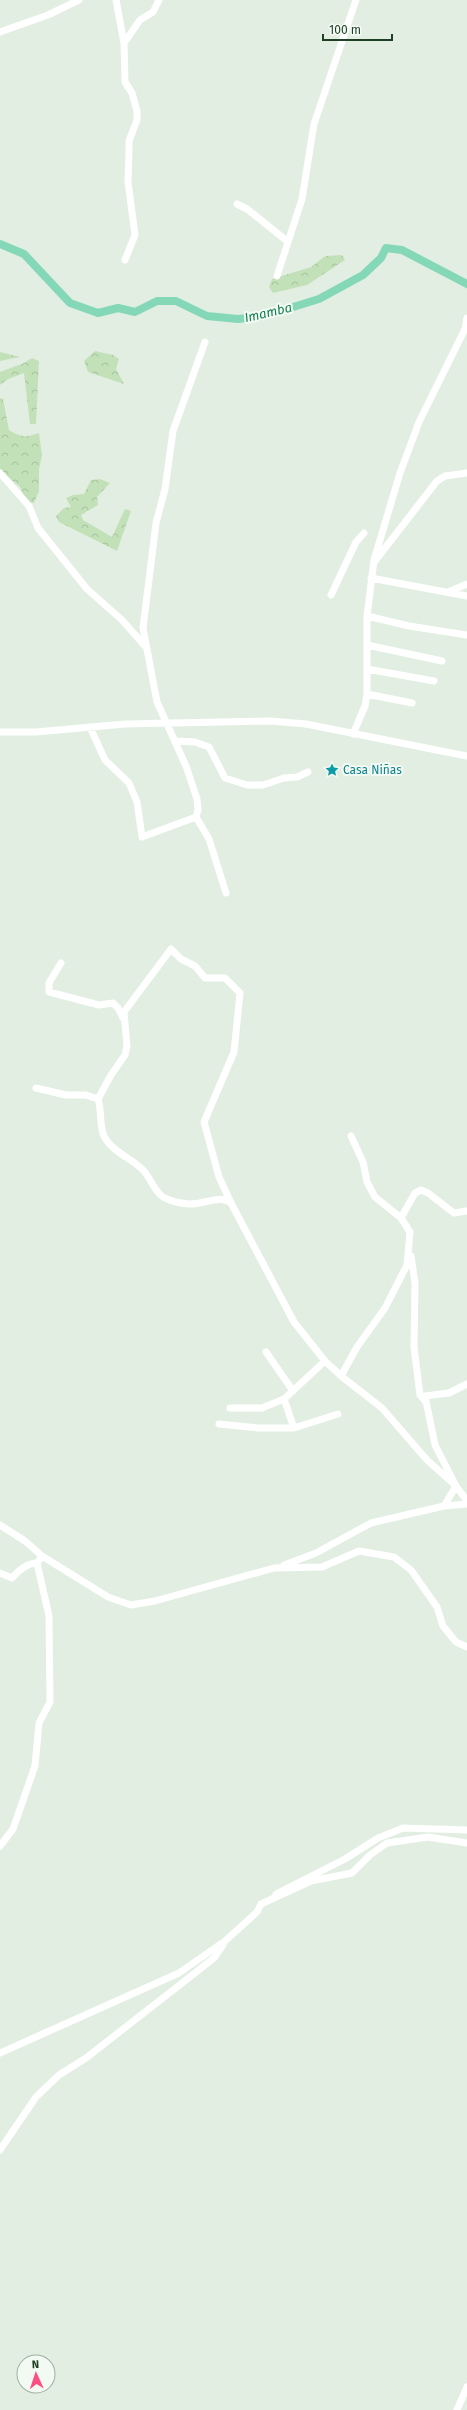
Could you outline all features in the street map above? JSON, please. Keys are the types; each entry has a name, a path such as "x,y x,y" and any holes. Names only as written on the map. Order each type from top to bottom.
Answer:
{"street":[{"path":"0,32 48,15 79,0"},
{"path":"116,0 124,43 125,82 132,93 137,111 137,120 129,141 128,182 135,235 125,260"},
{"path":"124,43 140,20 154,12 158,0"},
{"path":"277,276 302,199 314,124 356,0"},
{"path":"237,204 288,241"},
{"path":"353,734 365,706 367,694 367,616 374,562 400,473 419,422 464,329 467,318"},
{"path":"205,342 173,431 165,489 156,523 143,628 157,702 175,741 197,799 198,810 196,817 209,839 226,893"},
{"path":"0,473 29,506 38,528 87,590 122,620 146,646"},
{"path":"374,562 437,481 445,476 467,473"},
{"path":"331,595 356,542 364,533"},
{"path":"371,578 467,596"},
{"path":"448,592 467,584"},
{"path":"367,616 408,626 467,635"},
{"path":"367,645 442,661"},
{"path":"367,669 434,681"},
{"path":"367,694 412,703"},
{"path":"0,732 36,732 125,724 168,725 271,721 306,724 467,756"},
{"path":"90,727 105,760 129,783 137,802 142,837 196,817"},
{"path":"175,741 204,744 209,747 225,778 247,785 263,786 284,778 297,777 308,772"},
{"path":"231,1203 226,1199 220,1199 203,1204 172,1202 161,1196 143,1170 107,1142 103,1134 101,1110 98,1099 111,1075 125,1055 127,1046 124,1012 171,949 181,960 195,966 206,978 225,978 240,993 234,1052 204,1122 219,1177 231,1203 294,1322 340,1376 382,1408 427,1460 456,1486"},
{"path":"61,963 49,983 49,992 99,1005 113,1003 118,1008 124,1020"},
{"path":"36,1088 66,1095 86,1095 98,1099"},
{"path":"340,1376 357,1347 385,1308 407,1265 410,1232 402,1218 376,1197 368,1182 363,1162 351,1136"},
{"path":"402,1218 415,1193 421,1190 428,1193 454,1214 467,1211"},
{"path":"409,1238 414,1283 414,1347 420,1395 425,1401"},
{"path":"266,1352 293,1391"},
{"path":"230,1408 262,1408 284,1399 326,1361"},
{"path":"467,1384 448,1393 430,1394 425,1396 435,1445 456,1486 467,1501"},
{"path":"284,1399 294,1428"},
{"path":"219,1424 258,1428 294,1428 338,1414"},
{"path":"444,1506 456,1486"},
{"path":"0,1526 25,1541 42,1556 108,1597 131,1605 155,1601 274,1568 316,1553 371,1522 407,1516 444,1506 467,1504"},
{"path":"274,1568 322,1567 360,1551 394,1557 411,1570 437,1607 443,1626 456,1642 467,1647"},
{"path":"0,1846 13,1829 34,1766 39,1723 50,1702 49,1616 37,1563 42,1556"},
{"path":"0,1573 12,1578 20,1569 32,1563 37,1563"},
{"path":"0,2053 179,1973 225,1942 257,1912 261,1904 286,1888 345,1859 378,1838 403,1828 467,1830"},
{"path":"261,1904 311,1881 352,1873 370,1855 387,1843 428,1837 467,1843"},
{"path":"0,2150 36,2097 59,2075 86,2058 214,1958 225,1942"},
{"path":"452,2410 467,2387"},
{"path":"457,2410 461,2397"}],"green space":[{"path":"342,255 345,260 307,285 273,293 269,287 272,279 311,267 325,256"},
{"path":"95,351 113,355 119,359 116,369 124,384 88,372 84,361"},
{"path":"0,352 20,357 0,361"},
{"path":"32,358 39,361 36,424 30,424 24,373 8,379 0,385 0,372 24,363"},
{"path":"0,398 3,399 9,430 23,436 30,436 39,433 42,456 39,469 39,491 34,503 27,502 20,487 0,470"},
{"path":"100,479 110,483 97,497 98,505 81,515 83,520 112,537 125,509 131,511 117,551 59,522 56,516 64,508 71,507 66,498 73,495 84,494 91,480"}],"waterway":[{"name":"Imamba","path":"0,244 24,254 70,303 98,313 118,308 135,312 157,301 176,301 207,316 238,319 264,316 319,299 363,275 381,258 386,248 402,250 467,284"}],"place":[{"name":"Casa Niñas","path":"332,770"}]}
